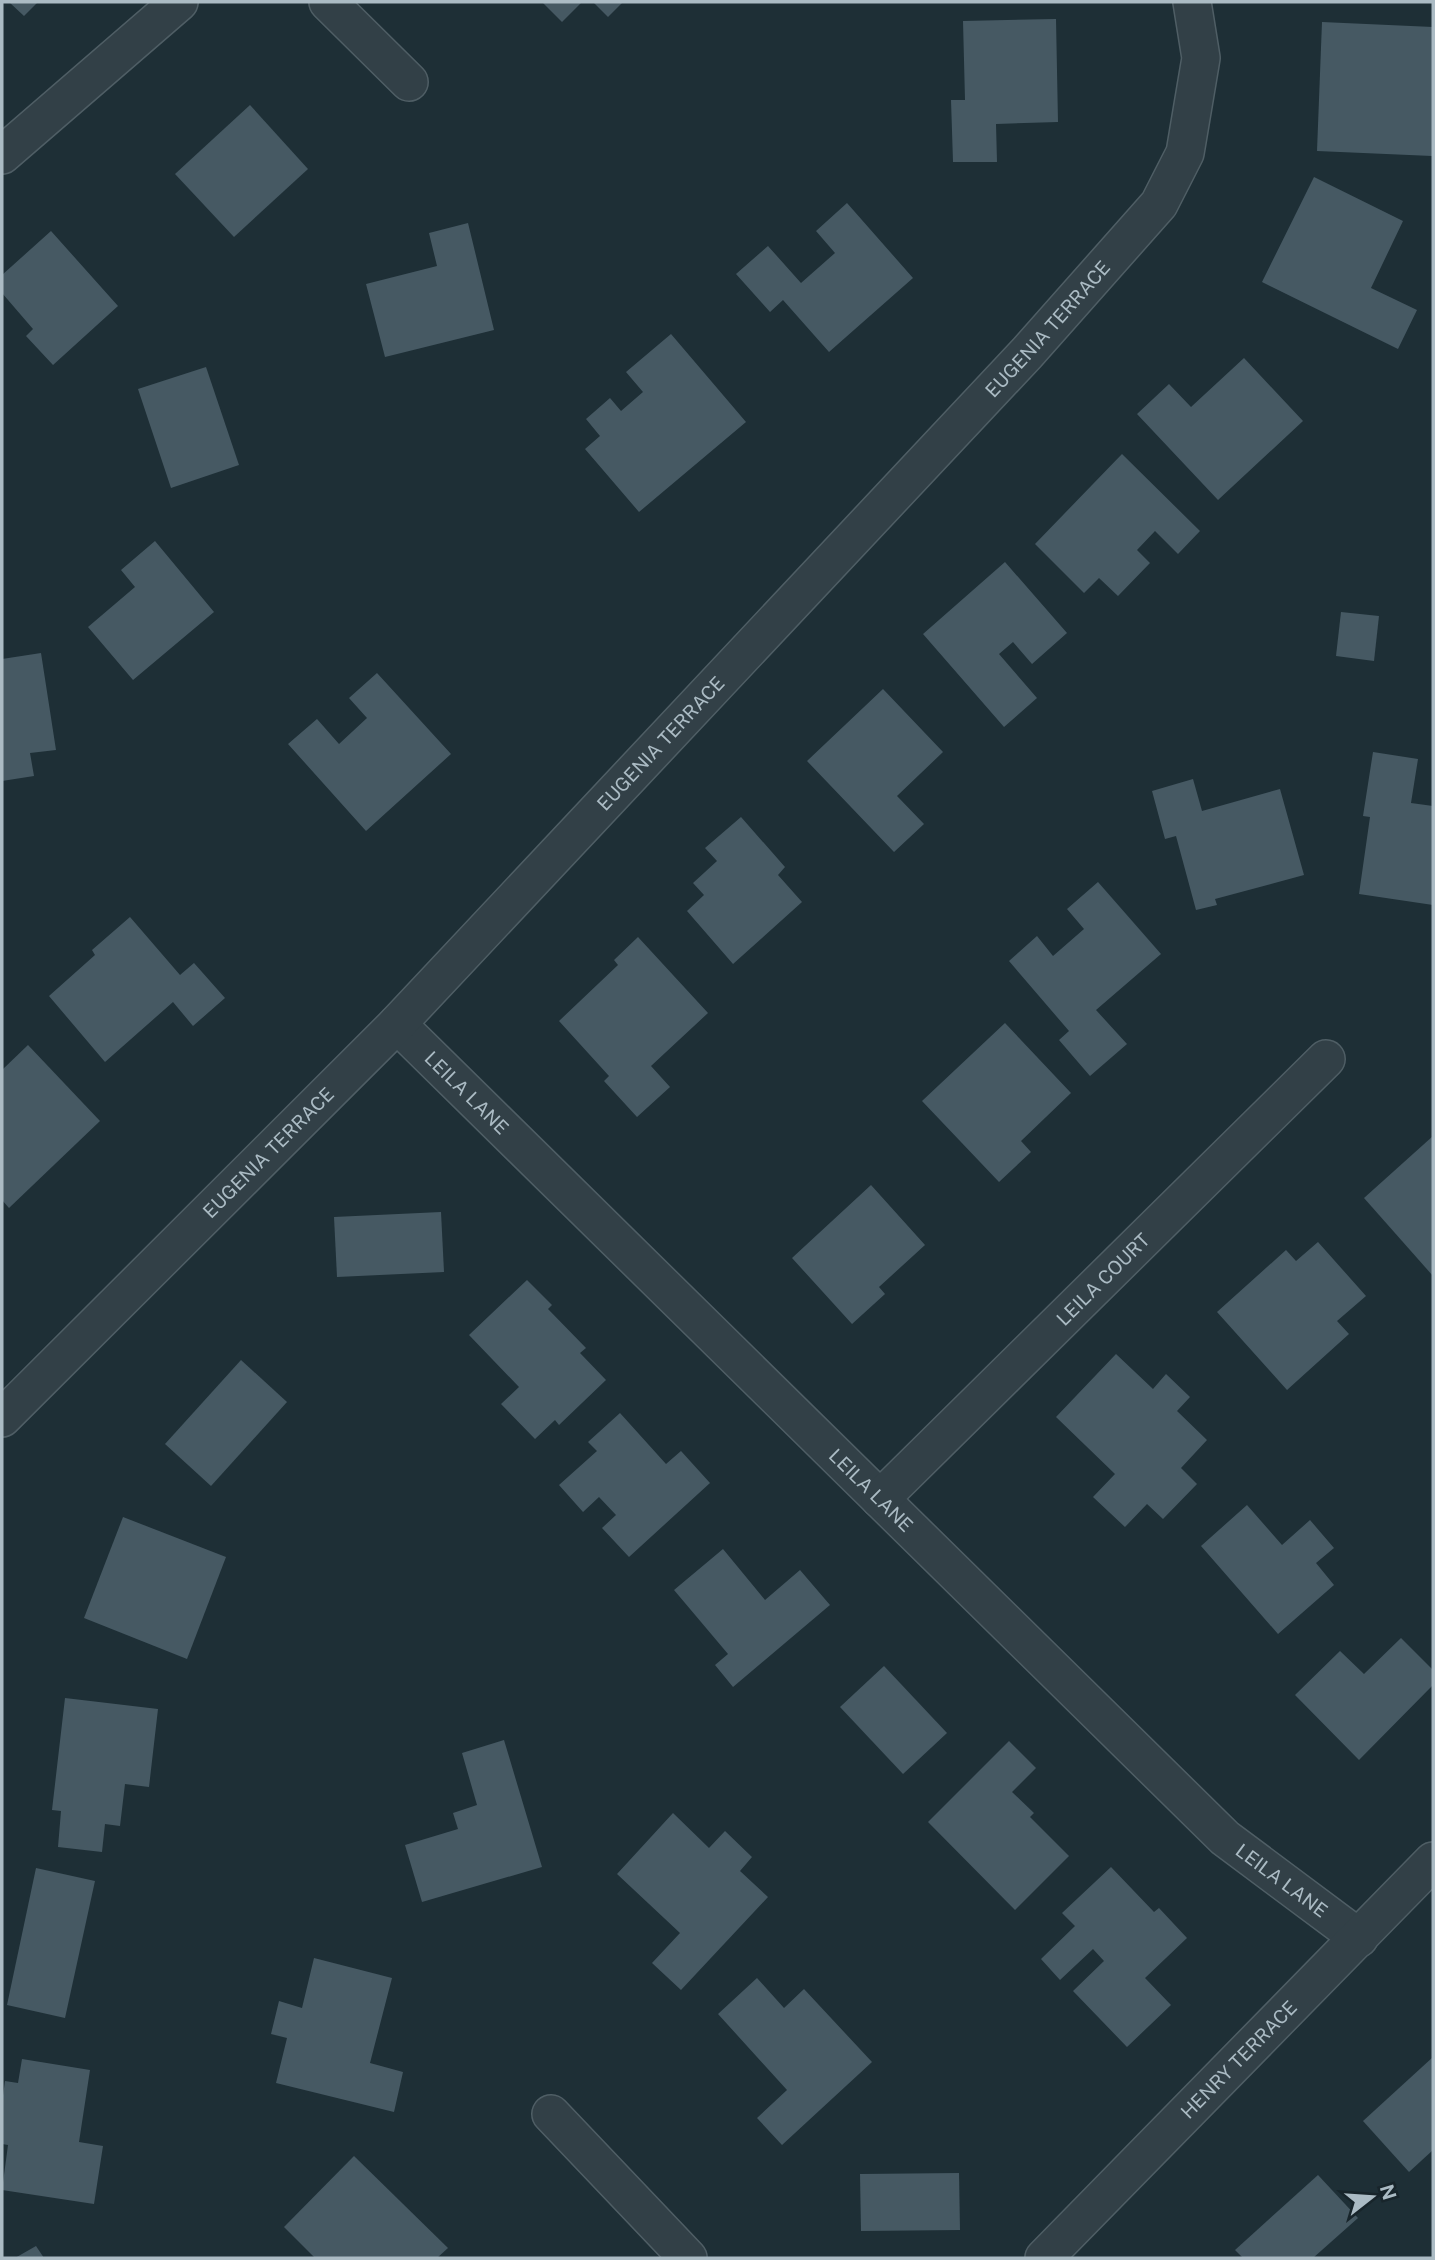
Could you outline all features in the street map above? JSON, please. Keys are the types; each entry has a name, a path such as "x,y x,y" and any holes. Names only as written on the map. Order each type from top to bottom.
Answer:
{"street":[{"path":"2,155 179,2"},
{"path":"328,2 409,82"},
{"name":"EUGENIA TERRACE","path":"2,1418 397,1024 1027,352 1158,204 1185,153 1201,58 1192,2"},
{"name":"LEILA LANE","path":"397,1024 1225,1838 1359,1938"},
{"name":"LEILA COURT","path":"880,1499 1326,1059"},
{"name":"HENRY TERRACE","path":"1044,2258 1433,1861"},
{"path":"551,2114 688,2258"}],"building":[{"path":"9,2 38,2 24,16"},
{"path":"542,2 582,2 562,22"},
{"path":"593,2 623,2 608,17"},
{"path":"1056,19 1058,122 996,124 997,162 953,162 951,100 965,100 963,21"},
{"path":"1322,22 1433,27 1432,156 1317,151"},
{"path":"250,105 308,169 234,237 175,174"},
{"path":"1314,177 1403,221 1371,288 1417,310 1398,349 1262,282"},
{"path":"847,203 913,278 829,352 783,300 770,312 736,274 768,246 801,283 835,253 816,231"},
{"path":"468,223 494,330 385,357 366,284 437,266 429,233"},
{"path":"51,231 118,306 53,365 26,336 33,329 2,293 2,275"},
{"path":"671,334 746,422 639,512 585,449 600,436 586,419 610,398 621,411 643,392 626,372"},
{"path":"1244,358 1303,421 1218,500 1137,414 1169,384 1191,407"},
{"path":"206,367 239,465 171,488 138,389"},
{"path":"1122,454 1200,531 1178,554 1155,531 1137,550 1150,563 1118,596 1099,578 1084,593 1035,544"},
{"path":"155,541 214,612 133,680 88,627 135,587 121,570"},
{"path":"1005,562 1067,633 1032,664 1013,642 999,654 1037,698 1004,727 923,634"},
{"path":"1341,612 1379,616 1374,661 1336,656"},
{"path":"41,653 56,750 30,753 34,776 2,781 2,659"},
{"path":"377,673 451,754 366,831 288,744 317,719 339,744 367,718 349,698"},
{"path":"883,689 943,752 897,796 924,824 894,852 807,761"},
{"path":"1373,752 1418,759 1411,803 1433,806 1433,905 1359,894 1370,817 1363,816"},
{"path":"1193,779 1202,811 1280,789 1304,875 1215,899 1217,905 1196,910 1176,836 1165,839 1152,791"},
{"path":"741,817 785,867 778,875 802,902 733,964 687,911 704,895 693,883 717,861 705,848"},
{"path":"1098,882 1161,954 1096,1010 1127,1044 1090,1076 1059,1040 1069,1031 1009,961 1037,936 1053,956 1084,929 1067,909"},
{"path":"130,917 180,975 194,963 225,998 193,1026 173,1002 105,1062 49,996 95,955 92,950"},
{"path":"638,937 708,1013 651,1066 670,1087 637,1117 604,1081 609,1076 559,1021 618,965 614,960"},
{"path":"1005,1023 1071,1093 1021,1141 1031,1152 999,1182 922,1101"},
{"path":"28,1045 100,1121 9,1208 2,1200 2,1070"},
{"path":"1433,1136 1433,1276 1364,1198"},
{"path":"871,1185 925,1245 879,1287 885,1294 852,1324 792,1258"},
{"path":"441,1212 444,1272 337,1277 334,1217"},
{"path":"1318,1242 1366,1296 1337,1321 1349,1334 1287,1390 1217,1312 1286,1250 1296,1261"},
{"path":"527,1280 552,1305 548,1309 586,1348 580,1353 606,1380 559,1425 555,1420 535,1439 501,1404 519,1387 469,1335"},
{"path":"1116,1354 1153,1389 1166,1374 1190,1397 1177,1411 1207,1440 1181,1468 1197,1484 1163,1519 1147,1504 1125,1527 1093,1497 1115,1474 1056,1417"},
{"path":"241,1360 287,1402 211,1486 165,1444"},
{"path":"620,1413 666,1464 681,1451 710,1483 629,1557 602,1528 616,1515 599,1497 583,1512 559,1485 597,1451 588,1442"},
{"path":"1247,1505 1282,1545 1310,1520 1334,1548 1316,1563 1334,1585 1278,1634 1201,1546"},
{"path":"123,1517 226,1557 187,1659 84,1618"},
{"path":"723,1549 765,1600 800,1570 830,1605 733,1687 715,1665 728,1654 674,1590"},
{"path":"1401,1638 1433,1670 1433,1685 1359,1760 1295,1695 1340,1651 1364,1674"},
{"path":"884,1666 947,1733 903,1774 840,1707"},
{"path":"65,1698 158,1709 149,1787 125,1784 120,1826 105,1824 102,1852 58,1847 61,1811 52,1810"},
{"path":"504,1740 542,1867 422,1902 405,1845 458,1829 453,1813 477,1805 462,1753"},
{"path":"1009,1741 1036,1768 1012,1792 1034,1813 1030,1817 1069,1856 1015,1910 928,1822"},
{"path":"673,1813 709,1848 725,1831 752,1857 740,1871 768,1897 681,1990 652,1963 680,1933 617,1874"},
{"path":"1111,1867 1154,1912 1159,1908 1187,1938 1145,1978 1171,2005 1127,2047 1073,1991 1104,1961 1093,1949 1060,1980 1041,1959 1075,1926 1062,1913"},
{"path":"36,1868 95,1881 65,2018 7,2005"},
{"path":"314,1958 392,1978 370,2063 403,2072 394,2112 276,2083 287,2038 271,2034 279,2001 302,2008"},
{"path":"757,1978 784,2008 804,1989 872,2062 782,2145 757,2118 787,2090 718,2014"},
{"path":"1433,2057 1433,2150 1409,2172 1363,2121"},
{"path":"22,2059 90,2070 79,2142 103,2146 94,2204 2,2190 8,2145 2,2144 5,2081 18,2083"},
{"path":"354,2156 448,2248 437,2258 315,2258 284,2227"},
{"path":"959,2173 960,2230 861,2231 860,2174"},
{"path":"1318,2175 1358,2218 1313,2258 1243,2258 1235,2250"},
{"path":"36,2246 44,2258 15,2258"}]}
